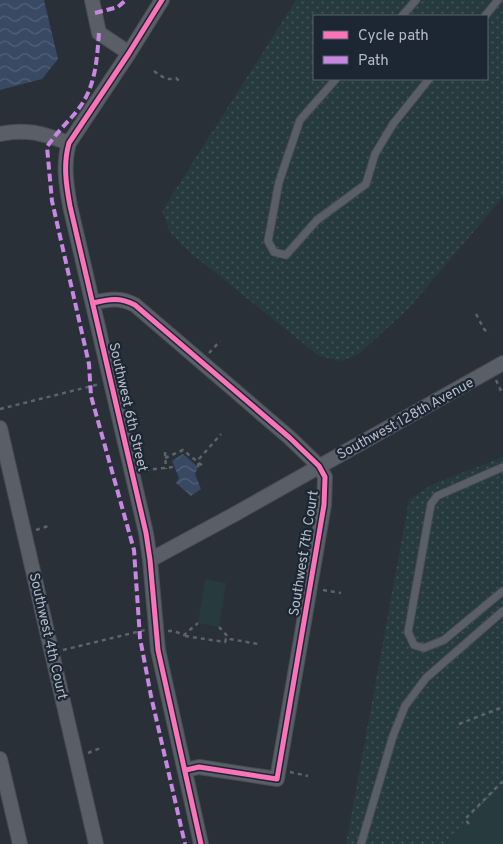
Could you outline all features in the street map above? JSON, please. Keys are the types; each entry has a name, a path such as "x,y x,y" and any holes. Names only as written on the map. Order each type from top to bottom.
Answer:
{"street":[{"path":"92,0 99,33 130,54"},
{"name":"Southwest 6th Street","path":"162,0 130,54 69,143 65,157 66,180 70,206 132,471 150,560 158,650 202,844"},
{"path":"0,134 14,131 42,133 69,143"},
{"path":"93,303 110,298 126,300 135,305 281,430 319,466"},
{"name":"Southwest 128th Avenue","path":"150,560 503,363"},
{"name":"Southwest 4th Court","path":"0,428 96,844"},
{"name":"Southwest 7th Court","path":"278,770 324,505 325,477 319,466"},
{"path":"0,759 20,844"},
{"path":"186,770 199,767 277,779 278,770"}],"lane":[{"path":"403,15 416,0"},
{"path":"486,15 498,0"},
{"path":"335,80 300,120 279,182 268,241 274,252 286,255 317,220 366,184 375,154 393,124 428,80"},
{"path":"503,467 437,496 431,504 408,632 414,645 424,648 444,640 503,591"},
{"path":"361,844 393,736 405,706 426,678 503,611"}],"path":[{"path":"154,71 169,80 176,78 181,83"},
{"path":"476,314 489,334"},
{"path":"0,409 111,381"},
{"path":"198,465 199,459 221,434"},
{"path":"165,458 183,450 198,465 204,467"},
{"path":"165,452 166,469"},
{"path":"309,589 341,593"},
{"path":"184,635 198,623"},
{"path":"219,627 230,639"},
{"path":"52,651 140,631 156,630 174,631 184,635 225,642 226,639 230,639 258,644"},
{"path":"459,724 503,706"},
{"path":"77,756 103,747"},
{"path":"278,770 308,776"},
{"path":"469,824 465,818 503,782"}],"green space":[{"path":"296,0 503,0 503,197 410,307 359,354 341,361 319,356 192,254 171,234 162,211"},
{"path":"503,457 503,844 346,844 409,500 433,484"},
{"path":"205,579 226,583 219,627 198,623"},
{"path":"503,791 503,844 448,844"}],"water":[{"path":"0,0 44,0 58,59 42,79 0,90"},
{"path":"183,454 198,467 195,474 201,489 191,496 176,483 179,478 172,461"}],"marked path":[{"path":"95,13 118,7 126,0"},
{"path":"99,33 95,70 87,96 47,147 52,201 89,364 91,396 134,550 140,638 151,696 185,844"}],"cycle path":[{"path":"162,0 69,143 66,174 70,206 146,533 158,650 201,844"},
{"path":"93,303 114,299 135,305 290,438 319,466 325,477 324,505 277,779 199,767 186,770"}]}
